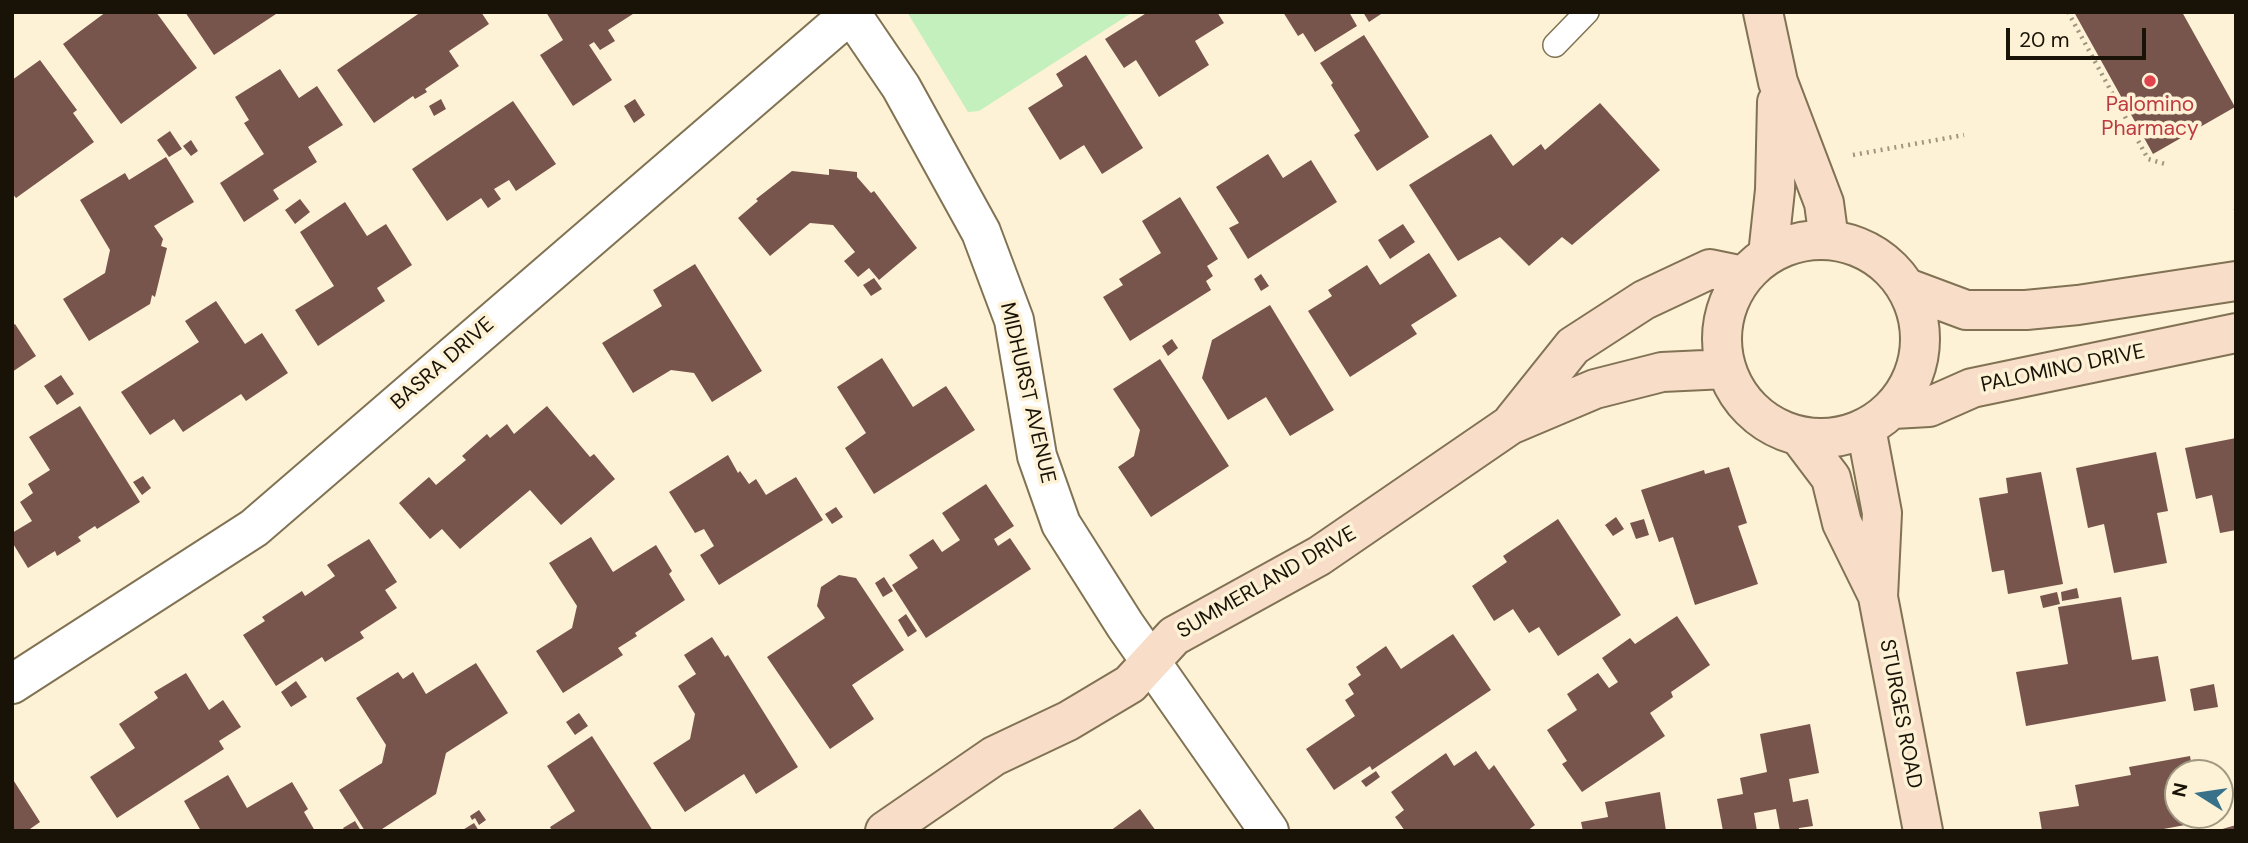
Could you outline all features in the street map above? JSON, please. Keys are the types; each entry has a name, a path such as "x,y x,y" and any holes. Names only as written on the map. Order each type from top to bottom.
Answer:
{"main road":[{"path":"1763,12 1778,82 1824,203 1829,240"},
{"path":"1756,265 1797,242 1829,240 1860,247 1887,264 1907,288 1918,318 1920,351 1911,382 1880,419 1835,438 1800,437 1768,424 1742,401 1726,369 1721,334 1728,303 1756,265 1775,190 1778,82"},
{"name":"SUMMERLAND DRIVE","path":"1510,425 1573,346 1644,300 1710,269 1756,265"},
{"path":"1907,288 1966,310 2026,310 2078,305 2236,281"},
{"name":"PALOMINO DRIVE","path":"1880,419 1929,407 1972,388 2236,333"},
{"name":"SUMMERLAND DRIVE","path":"885,831 994,756 1068,721 1130,684 1174,636 1319,556 1510,425 1595,388 1662,372 1726,369"},
{"name":"STURGES ROAD","path":"1880,419 1882,513 1878,597 1923,831"},
{"name":"STURGES ROAD","path":"1800,437 1831,478 1842,523 1878,597"}],"street":[{"name":"MIDHURST AVENUE","path":"850,13 901,87 981,232 1014,320 1037,456 1061,524 1125,625 1269,831"},
{"name":"BASRA DRIVE","path":"12,684 254,528 850,13"}],"lane":[{"path":"1555,45 1587,12"}],"path":[{"path":"2068,12 2148,159 2165,164"},
{"path":"1846,157 1964,135"}],"green space":[{"path":"907,12 1133,12 979,111 968,112"}],"building":[{"path":"106,12 156,12 197,68 121,124 63,44"},
{"path":"185,12 279,12 214,55"},
{"path":"421,12 481,12 489,24 449,51 459,66 425,89 427,92 415,99 413,96 374,123 337,70"},
{"path":"546,12 636,12 608,30 615,41 600,50 594,42 589,45 612,80 573,106 540,55 563,40"},
{"path":"1148,12 1217,12 1224,23 1195,41 1209,65 1159,97 1136,60 1124,68 1105,39"},
{"path":"1283,12 1349,12 1357,26 1315,52 1303,33 1298,36"},
{"path":"1363,12 1384,12 1369,22"},
{"path":"2074,12 2182,12 2235,107 2153,154"},
{"path":"1364,35 1429,137 1377,171 1354,135 1360,131 1320,63"},
{"path":"1086,55 1143,148 1102,174 1084,145 1060,160 1028,108 1063,86 1056,74"},
{"path":"40,60 77,110 73,113 94,142 16,198 12,193 12,80"},
{"path":"280,69 299,98 317,86 343,125 308,147 317,162 273,190 279,199 244,222 220,183 264,154 244,123 249,120 235,97"},
{"path":"441,99 446,109 434,116 429,106"},
{"path":"635,99 645,115 634,123 624,106"},
{"path":"513,101 556,164 516,191 509,180 494,189 501,199 488,208 481,198 447,221 412,169"},
{"path":"1600,103 1660,170 1572,245 1562,237 1529,266 1500,237 1458,261 1409,185 1491,134 1513,166 1541,144 1545,150"},
{"path":"170,131 182,149 169,157 157,140"},
{"path":"191,140 198,151 191,156 183,146"},
{"path":"1268,154 1283,178 1311,160 1337,202 1248,259 1229,228 1239,223 1216,187"},
{"path":"166,157 194,202 154,226 163,239 161,246 167,248 155,297 152,295 150,304 89,341 63,299 105,273 110,250 80,200 125,173 129,180"},
{"path":"829,169 857,172 857,177 871,193 874,191 917,248 879,280 869,268 858,277 844,261 855,252 833,225 810,223 770,256 738,218 758,201 756,199 792,171 829,175"},
{"path":"1180,197 1218,259 1207,266 1213,276 1206,281 1211,290 1130,341 1103,297 1123,285 1119,279 1161,253 1142,221"},
{"path":"300,199 310,212 295,224 285,210"},
{"path":"345,202 367,236 386,224 412,265 377,288 385,301 318,346 295,310 334,286 300,232"},
{"path":"1403,224 1415,242 1390,259 1378,240"},
{"path":"1429,253 1457,296 1411,325 1417,334 1350,377 1308,311 1332,296 1328,290 1367,265 1380,285"},
{"path":"695,264 762,371 712,402 694,373 671,370 633,393 602,343 662,306 653,290"},
{"path":"1261,274 1269,286 1261,291 1254,279"},
{"path":"874,278 882,289 871,296 863,285"},
{"path":"216,301 245,344 262,333 288,373 246,401 241,394 183,432 174,419 150,435 121,392 199,342 185,321"},
{"path":"1270,305 1334,410 1290,436 1266,397 1228,420 1202,378 1212,340"},
{"path":"15,324 36,356 12,372 12,326"},
{"path":"1172,339 1178,348 1168,356 1162,346"},
{"path":"882,358 913,407 946,386 975,430 874,494 845,448 866,433 837,387"},
{"path":"1160,359 1229,466 1151,517 1118,467 1134,456 1140,430 1113,389"},
{"path":"61,375 74,394 57,405 44,386"},
{"path":"80,406 140,502 97,529 95,526 78,537 81,541 57,556 55,551 28,568 12,542 12,533 32,521 20,502 33,493 28,484 50,470 29,437"},
{"path":"547,406 590,457 594,454 615,479 561,525 530,490 460,549 442,529 430,539 399,503 429,477 436,485 466,460 462,456 487,434 490,438 507,424 514,434"},
{"path":"2236,438 2236,530 2220,533 2212,495 2196,499 2185,448"},
{"path":"2156,452 2168,511 2157,513 2167,563 2114,573 2104,524 2088,528 2076,468"},
{"path":"728,455 738,473 740,471 749,484 756,479 766,495 796,477 823,520 719,585 700,555 714,546 704,529 695,533 669,492"},
{"path":"1729,467 1747,523 1738,526 1758,584 1695,605 1673,537 1659,542 1641,490 1704,470 1705,474"},
{"path":"2041,472 2063,584 2008,594 2004,570 1992,572 1979,498 2008,493 2006,478"},
{"path":"143,476 151,488 142,495 133,482"},
{"path":"986,484 1014,526 994,539 998,546 1010,538 1031,569 926,638 892,585 918,568 909,555 933,539 942,552 960,540 942,513"},
{"path":"836,507 843,517 832,524 825,514"},
{"path":"1616,517 1624,529 1613,536 1605,525"},
{"path":"1558,519 1621,615 1558,656 1539,627 1529,633 1513,609 1494,621 1472,586 1507,562 1503,556"},
{"path":"1644,519 1649,535 1636,539 1630,523"},
{"path":"591,537 613,572 656,545 685,600 635,633 637,636 618,648 623,655 563,693 536,651 572,628 577,606 549,563"},
{"path":"369,539 397,582 385,590 397,608 360,632 364,638 325,662 322,657 276,686 243,635 265,621 262,617 302,591 305,596 335,576 327,565"},
{"path":"839,575 856,578 904,650 852,685 874,719 830,749 767,657 825,618 817,606 821,587"},
{"path":"884,577 893,591 883,597 875,583"},
{"path":"2077,588 2079,598 2062,601 2061,592"},
{"path":"2057,592 2060,604 2043,608 2040,596"},
{"path":"2121,597 2132,660 2158,656 2166,701 2026,726 2016,672 2068,664 2058,607"},
{"path":"906,614 917,631 908,637 898,620"},
{"path":"1677,616 1710,665 1671,692 1673,697 1650,713 1665,736 1582,792 1562,764 1567,761 1547,730 1577,710 1567,694 1598,673 1609,688 1618,682 1602,658 1630,638 1635,644"},
{"path":"1453,634 1491,690 1372,770 1370,766 1334,790 1306,749 1355,716 1345,700 1354,694 1348,684 1361,675 1356,667 1386,646 1401,669"},
{"path":"712,637 725,657 728,655 798,767 756,794 744,774 685,812 653,763 690,739 695,714 678,686 696,674 684,655"},
{"path":"476,663 508,713 446,753 436,794 379,831 365,831 339,790 382,763 386,745 356,698 398,672 403,679 413,672 426,694"},
{"path":"186,673 209,710 223,700 241,727 219,741 224,749 117,818 90,777 135,748 119,724 158,698 154,692"},
{"path":"296,681 307,697 291,707 281,692"},
{"path":"2214,684 2218,707 2194,711 2190,689"},
{"path":"579,713 588,726 575,735 566,722"},
{"path":"1810,724 1819,773 1789,779 1793,802 1808,799 1813,826 1799,828 1799,831 1780,831 1776,809 1754,813 1757,831 1723,831 1717,799 1743,794 1740,778 1767,772 1760,734"},
{"path":"592,736 653,831 552,831 550,827 575,811 547,766"},
{"path":"1476,751 1489,770 1494,765 1535,825 1527,831 1405,831 1395,817 1404,810 1391,792 1446,753 1454,766"},
{"path":"2164,761 2164,829 2042,831 2039,812 2079,806 2075,785 2131,775 2129,767"},
{"path":"1376,771 1380,777 1366,787 1361,781"},
{"path":"228,775 247,808 292,782 308,809 304,812 315,831 201,831 184,801"},
{"path":"12,778 40,822 30,829 32,831 12,831"},
{"path":"1660,792 1666,831 1583,831 1581,822 1608,817 1605,802"},
{"path":"1140,809 1156,831 1110,831"},
{"path":"479,810 486,820 479,825 475,818 472,820 470,816"},
{"path":"355,821 361,831 345,831 343,828"},
{"path":"474,823 479,831 461,831"},
{"path":"2234,826 2236,831 2219,831 2234,829"}],"place":[{"name":"Palomino Pharmacy","path":"2150,81"}]}
